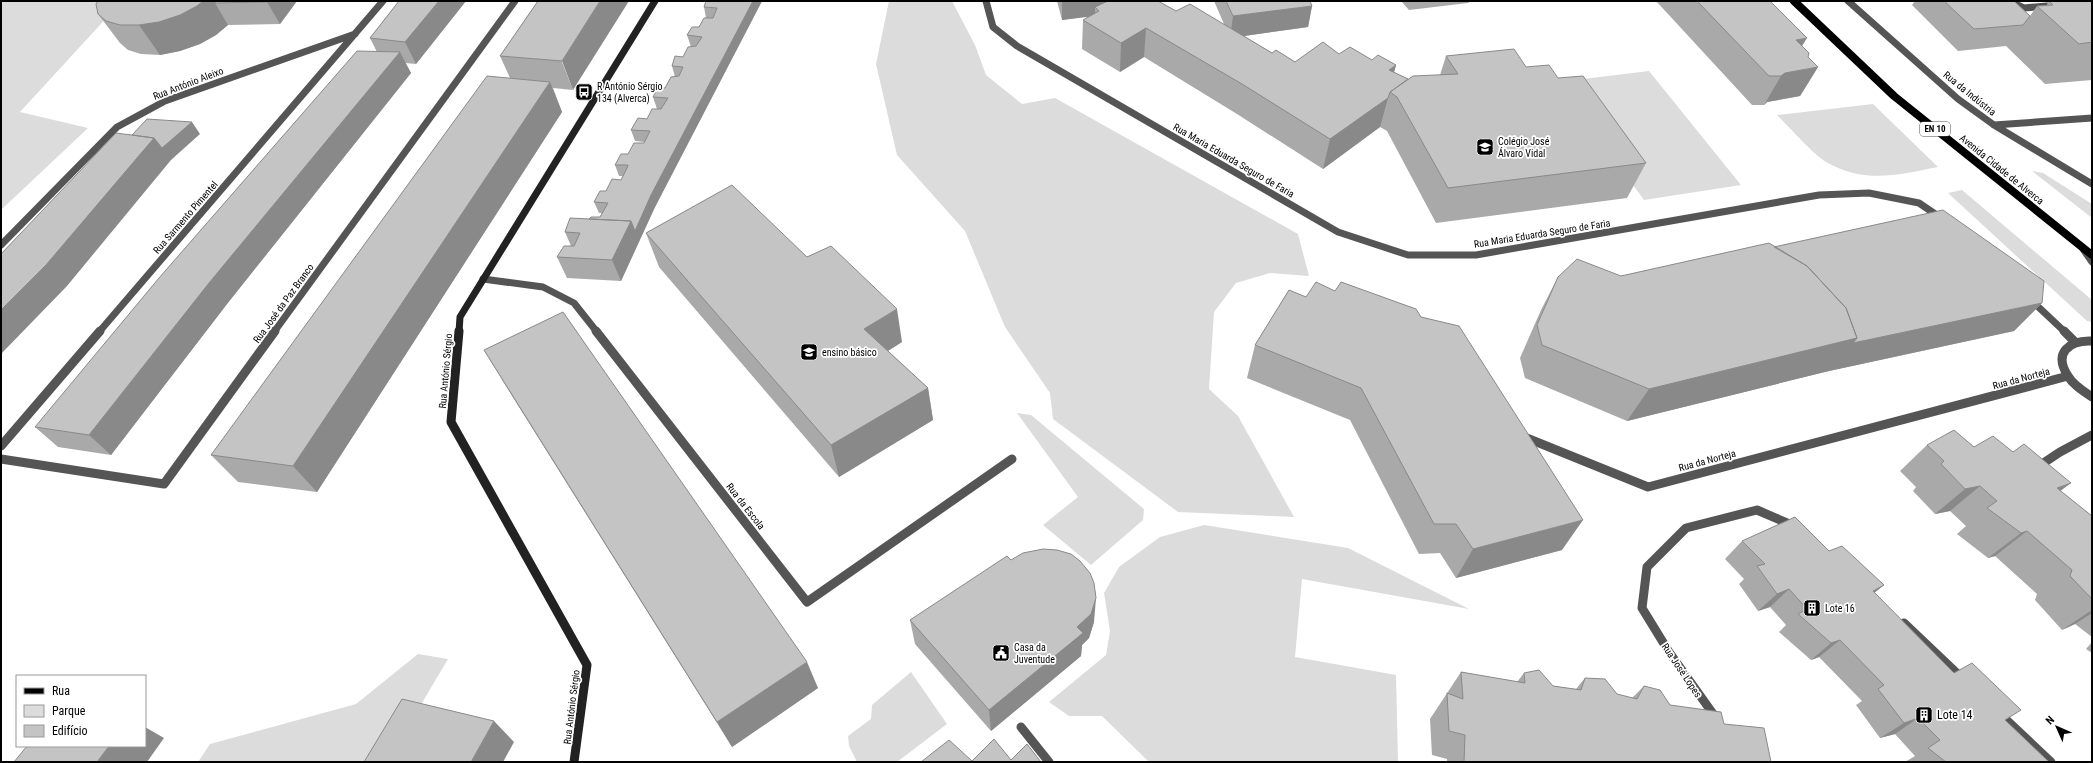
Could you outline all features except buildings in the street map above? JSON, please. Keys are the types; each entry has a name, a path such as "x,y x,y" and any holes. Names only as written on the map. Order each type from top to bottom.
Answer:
{"main road":[{"name":"Rua António Sérgio","path":"574,762 587,665 451,422 460,317 655,1"},
{"name":"Avenida Cidade de Alverca","path":"1794,1 1894,96 2092,255"}],"street":[{"name":"Rua Sarmento Pimentel","path":"1,446 383,1"},
{"name":"Rua José da Paz Branco","path":"1,459 164,484 515,1"},
{"name":"Rua Maria Eduarda Seguro de Faria","path":"986,1 992,27 1017,46 1338,232 1408,255 1476,255 1819,195 1869,193 1919,203 1949,223"},
{"name":"Rua da Indústria","path":"1848,1 1958,99 1994,126 2092,184"},
{"path":"2009,1 2024,8 2054,5"},
{"name":"Rua António Aleixo","path":"1,245 117,127 164,101 356,33"},
{"path":"1994,126 2092,118"},
{"path":"2083,248 2092,262"},
{"name":"Rua da Escola","path":"483,279 544,287 574,303 807,602 1012,459"},
{"path":"2024,292 2075,342"},
{"path":"2092,341 2075,342 2066,347 2062,355 2062,365 2068,376 2078,387 2092,397"},
{"name":"Rua da Norteja","path":"1515,433 1648,487 2068,376"},
{"path":"2034,478 2030,472 2060,452 2092,435"},
{"name":"Rua José Lopes","path":"1724,727 1705,704 1673,658 1642,608 1647,567 1686,528 1757,510 1800,529"},
{"path":"1894,614 1970,685"},
{"path":"1993,707 2051,762"},
{"path":"1021,727 1049,762"}],"green space":[{"path":"1,1 122,1 20,112 88,128 1,210"},
{"path":"889,1 952,1 975,45 986,75 1022,104 1055,98 1298,234 1309,276 1270,273 1236,283 1214,312 1209,389 1238,416 1294,517 1178,512 1053,419 1050,393 1005,327 965,231 897,155 876,64"},
{"path":"1649,71 1741,185 1644,200 1558,82"},
{"path":"1873,104 1938,167 1909,173 1881,176 1854,173 1840,169 1826,162 1808,147 1777,115"},
{"path":"2032,171 2043,173 2092,204 2092,218"},
{"path":"1962,190 2092,300 2092,322 2087,321 1948,193"},
{"path":"1017,413 1031,415 1144,509 1143,520 1091,565 1043,525 1078,497"},
{"path":"1204,525 1348,548 1469,609 1302,579 1295,657 1396,675 1398,762 1149,762 1102,716 1069,716 1049,702 1106,655 1110,631 1104,593 1119,567 1160,537"},
{"path":"418,654 448,659 387,762 198,762 210,744 356,704"},
{"path":"911,672 947,724 897,762 857,762 849,746 848,736 871,719 872,705"}],"place":[{"name":"R António Sérgio 134 (Alverca)","path":"584,92"},
{"name":"Colégio José Álvaro Vidal","path":"1485,147"},
{"name":"ensino básico","path":"809,352"},
{"name":"Lote 16","path":"1812,608"},
{"name":"Casa da Juventude","path":"1001,653"},
{"name":"Lote 14","path":"1924,715"}]}
